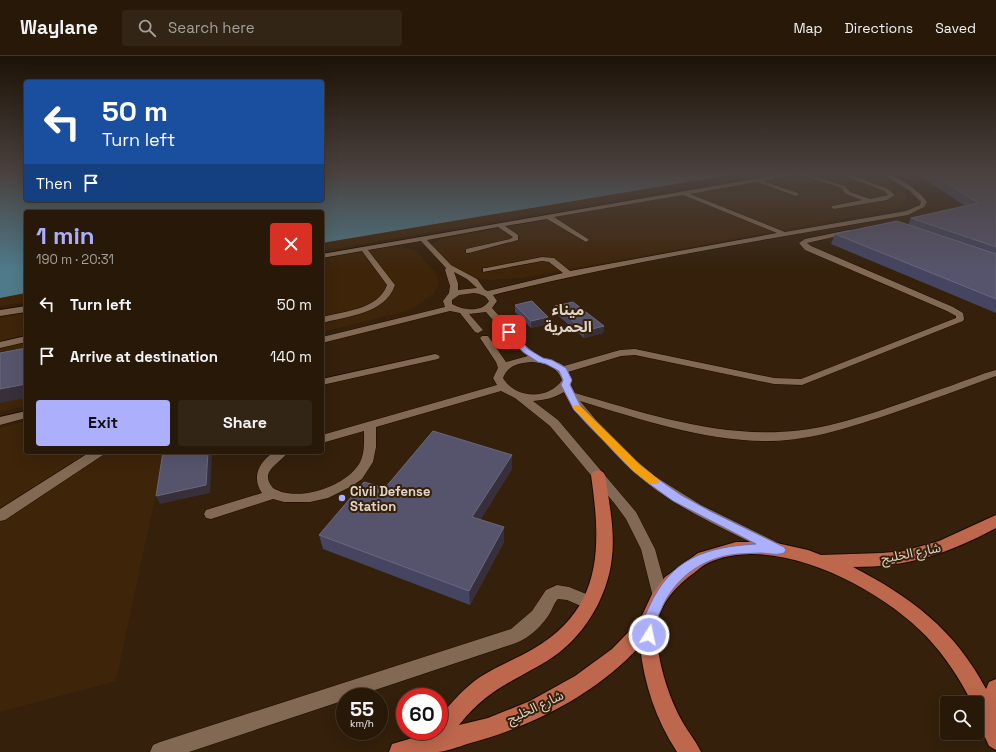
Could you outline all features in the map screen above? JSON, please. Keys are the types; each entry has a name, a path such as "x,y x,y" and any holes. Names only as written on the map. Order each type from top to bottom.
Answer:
{"main road":[{"path":"433,742 472,695 490,682 556,644 570,631 590,603 598,584 603,565 604,532 598,475"},
{"name":"شارع الخليج","path":"820,560 890,559 918,554 945,547 996,521"},
{"path":"690,752 680,738 667,714 657,689 651,667 648,624 660,596 669,583 680,572 708,556 724,551 742,549 780,550 820,560 849,571 877,587 905,606 931,629 954,655 975,685 990,716 996,739"},
{"name":"شارع الخليج","path":"400,752 488,728 537,708 582,683 619,655 648,624"},
{"path":"990,716 996,689"}],"lane":[{"path":"324,256 611,205"},
{"path":"714,205 784,234"},
{"path":"834,207 843,205"},
{"path":"451,295 463,291 485,293 569,274 784,234 908,213 922,205"},
{"path":"550,216 586,240"},
{"path":"563,370 620,353 635,352 785,382 802,382 957,321 960,319 960,315 950,309 808,248 802,243 807,240 904,222"},
{"path":"469,251 516,239 516,236 500,225"},
{"path":"423,239 450,268 457,270 479,284 493,301 487,308 476,312 463,312 452,308 447,302 454,285 454,280 449,270 450,268"},
{"path":"324,319 373,306 389,293 391,285 364,249"},
{"path":"486,270 542,259 551,260 569,274"},
{"path":"0,313 24,308"},
{"path":"324,340 452,308"},
{"path":"487,308 502,324"},
{"path":"463,312 481,334 501,362 503,368"},
{"path":"509,332 526,350 540,360"},
{"path":"0,345 24,339"},
{"path":"324,382 435,357"},
{"path":"660,596 654,567 640,531 620,501 547,416 519,396 503,387 498,378 503,368 515,361 527,359 549,362 563,370 567,380 568,390 577,408 636,467 677,498 706,514 780,550"},
{"path":"519,396 529,398 548,396 568,390 685,428 731,436 756,438 807,433 844,425 996,373"},
{"path":"324,438 503,387"},
{"path":"0,421 24,415"},
{"path":"279,454 269,462 262,474 263,485 273,494 288,498 324,495 340,488 354,479 364,468 369,457 370,426"},
{"path":"0,516 96,454"},
{"path":"211,514 273,494"},
{"path":"160,752 516,635 538,618 549,597 558,592 563,592 590,603"}],"shaded area":[{"path":"547,205 583,205 324,251 324,243"},
{"path":"624,205 899,205 896,208 859,216 522,278 490,280 464,276 431,249 432,244 441,239"},
{"path":"388,247 409,248 416,251 437,274 439,283 435,292 414,308 404,312 324,332 324,259"},
{"path":"24,293 24,302 0,306 0,298"},
{"path":"24,313 24,406 0,412 0,318"},
{"path":"24,422 24,454 172,454 164,456 116,681 0,712 0,428"}],"water":[{"path":"0,205 547,205 324,243 324,210 24,210 24,293 0,298"}],"building":[{"path":"967,205 996,205 996,247 911,218"},
{"path":"897,221 996,254 996,299 835,234"},
{"path":"532,301 548,317 531,321 515,305"},
{"path":"573,302 604,326 584,331 555,306"},
{"path":"24,348 24,384 0,389 0,353"},
{"path":"433,431 512,455 472,517 504,527 469,591 319,535 364,482 385,488"},
{"path":"163,454 208,454 206,485 156,496"}],"slow traffic":[{"path":"577,407 636,467 654,482"}],"place":[{"name":"Civil Defense Station","path":"342,498"}],"district":[{"name":"ميناء الحمرية","path":"568,318"}],"route":[{"path":"509,332 520,345 540,360 549,362 563,370 567,380 566,385 577,408 636,467 652,480 677,498 706,514 780,550 760,548 724,551 708,556 680,572 669,583 660,596 648,624 649,635"}]}
